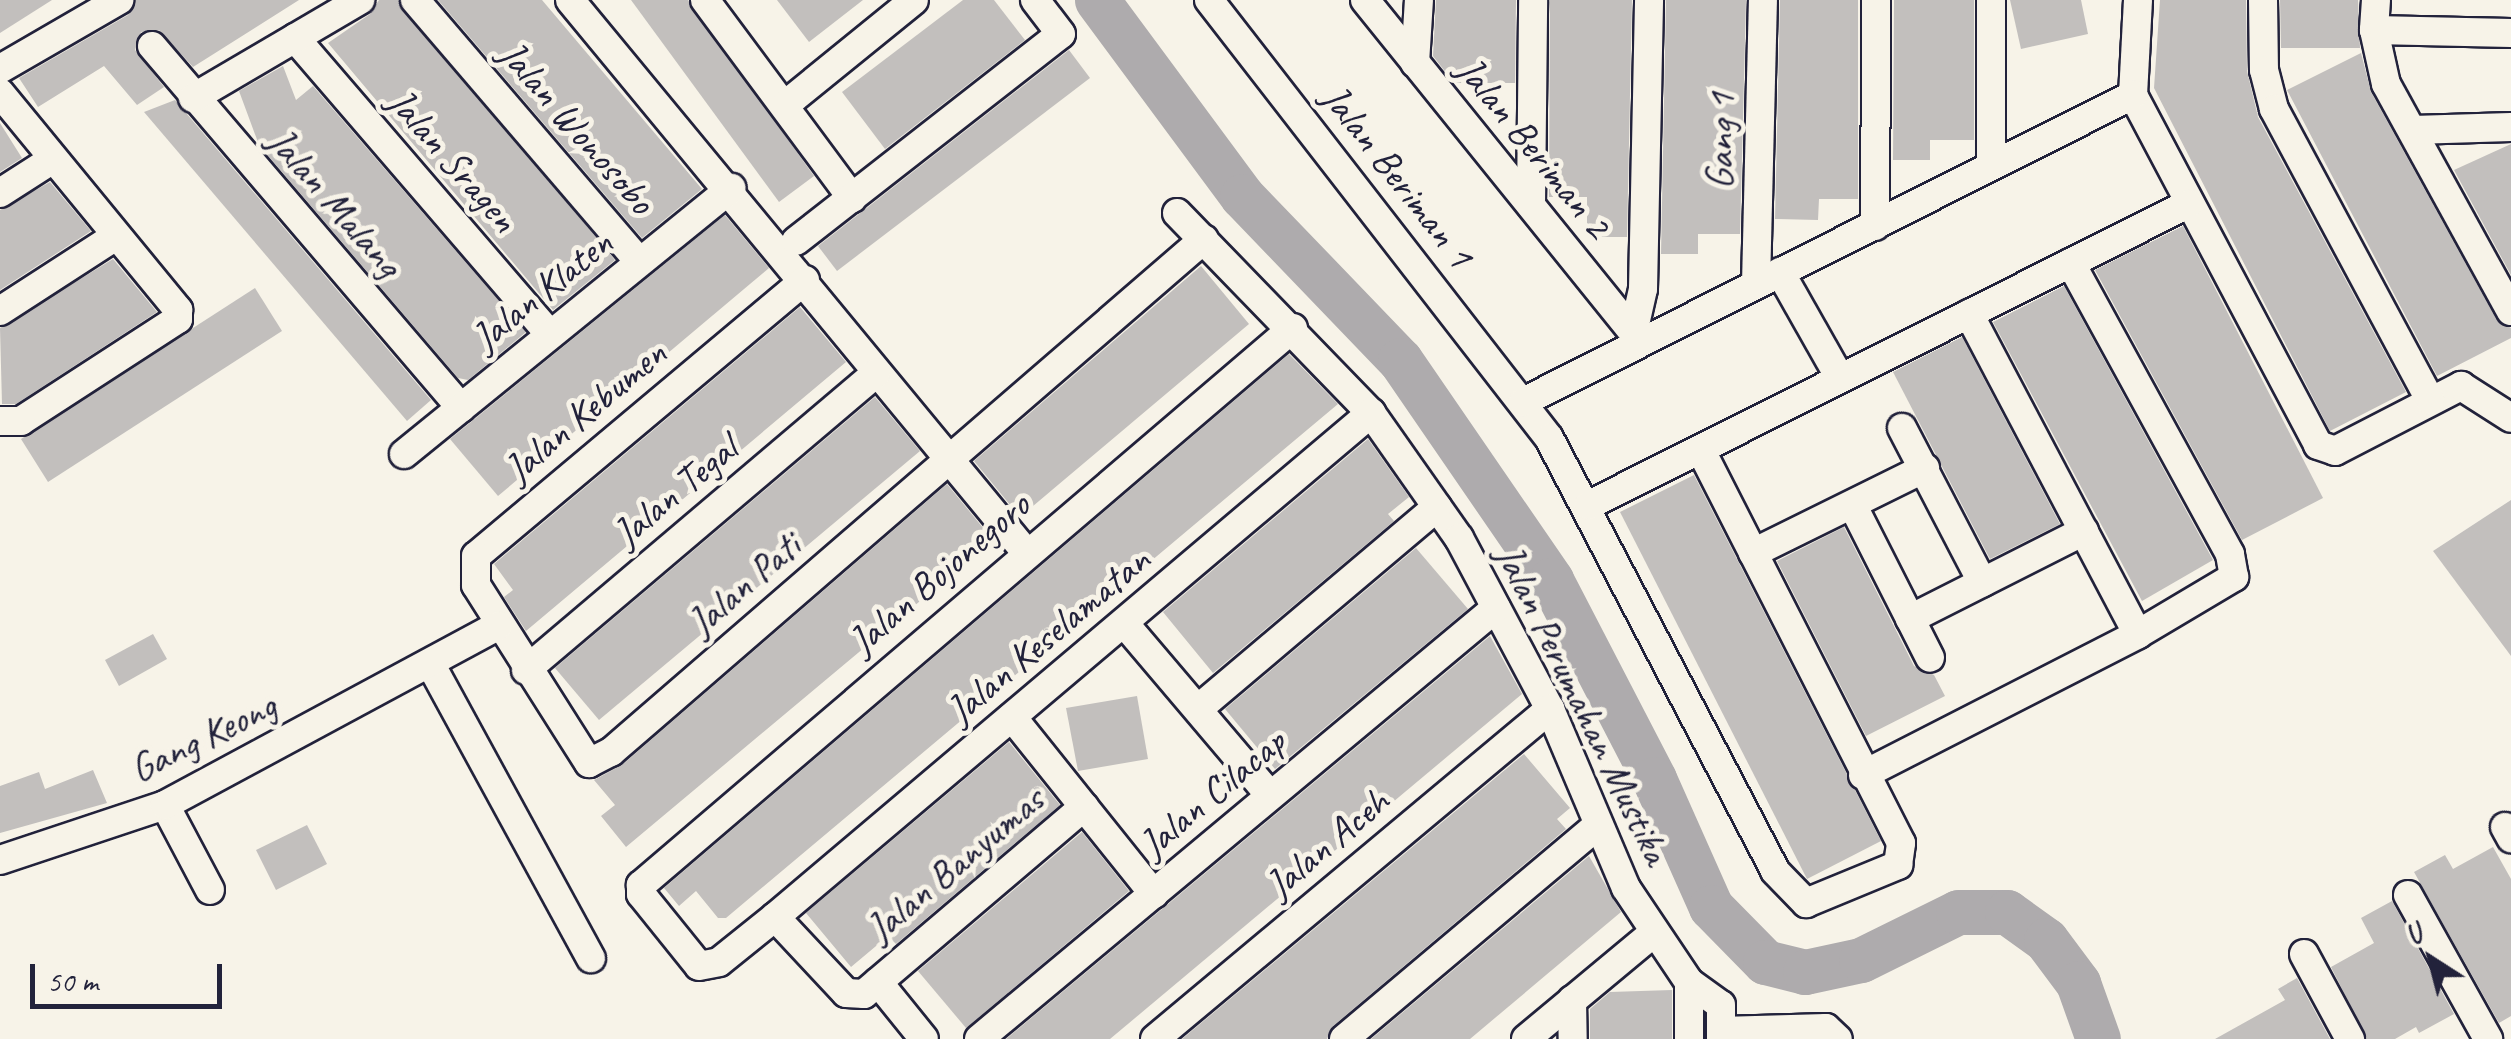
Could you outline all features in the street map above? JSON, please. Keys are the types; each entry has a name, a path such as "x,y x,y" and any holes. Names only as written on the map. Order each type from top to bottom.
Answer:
{"street":[{"path":"0,69 120,0"},
{"path":"193,98 360,0"},
{"name":"Jalan Wonosobo","path":"414,0 639,261"},
{"path":"570,0 731,188 876,374 1026,551"},
{"path":"785,105 914,0"},
{"path":"796,240 1061,34 1036,0"},
{"name":"Jalan Beriman 1","path":"1209,0 1523,402 1589,505 1774,871 1800,903 1898,865 1903,856 1863,775"},
{"name":"Jalan Beriman 2","path":"1366,0 1637,336"},
{"path":"1415,63 1418,0"},
{"path":"1530,205 1533,0"},
{"path":"1637,336 1644,270 1649,0"},
{"name":"Gang 1","path":"1763,0 1768,278"},
{"path":"1875,226 1876,0"},
{"path":"1991,0 1991,166"},
{"path":"2138,0 2133,95 2188,204 2324,450 2336,451 2460,386 2511,418"},
{"path":"2264,0 2264,70 2274,109 2430,400"},
{"path":"2376,0 2374,30 2386,84 2511,311"},
{"path":"711,2 852,198"},
{"path":"2374,30 2511,33"},
{"name":"Jalan Sragen","path":"295,38 550,334"},
{"name":"Jalan Malang","path":"152,46 460,408"},
{"path":"0,94 178,310 178,320 21,422 0,420"},
{"path":"1523,402 1637,336 1768,278 2133,95"},
{"path":"2413,130 2511,127"},
{"path":"0,193 53,159"},
{"name":"Jalan Klaten","path":"404,454 731,188"},
{"path":"1589,505 2188,204"},
{"name":"Jalan Perumahan Mustika","path":"1177,213 1293,328 1371,413 1437,507 1550,709 1596,826 1653,933 1689,982 1716,996 1721,1035"},
{"path":"0,311 116,236"},
{"path":"948,459 1204,239"},
{"path":"1700,449 1863,775 2138,634 2234,576 2234,565 2071,263"},
{"path":"1768,278 1840,378"},
{"name":"Jalan Kebumen","path":"484,635 476,586 476,556 805,280"},
{"path":"1970,314 2138,634"},
{"name":"Jalan Bojonegoro","path":"642,885 1026,551 1293,328"},
{"name":"Jalan Tegal","path":"526,670 876,374"},
{"name":"Jalan Keselamatan","path":"642,885 641,894 699,966 719,962 1371,413"},
{"path":"1902,428 1982,582"},
{"name":"Jalan Pati","path":"526,670 588,763 611,752 948,459"},
{"path":"1752,553 1925,468"},
{"path":"1854,506 1930,658"},
{"path":"1198,709 1437,507"},
{"path":"1910,619 2084,531"},
{"name":"Jalan Cilacap","path":"979,1039 1496,608"},
{"path":"1124,622 1270,795"},
{"path":"484,635 526,670"},
{"name":"Gang Keong","path":"0,860 164,805 484,635"},
{"path":"431,665 591,958"},
{"name":"Jalan Aceh","path":"1155,1039 1550,709"},
{"path":"1012,717 1154,894"},
{"path":"164,805 210,890"},
{"name":"Jalan Banyumas","path":"878,982 1084,807"},
{"path":"1344,1039 1596,826"},
{"path":"2408,895 2488,1039"},
{"path":"775,917 846,993 864,994 878,982 920,1034"},
{"path":"1526,1039 1653,933"},
{"path":"2304,954 2350,1039"},
{"path":"1689,982 1689,1039"},
{"path":"1572,1000 1573,1039"},
{"path":"1721,1035 1826,1028 1838,1039"},
{"path":"888,1039 920,1034"}],"building":[{"path":"0,0 52,0 0,33"},
{"path":"136,0 299,0 193,67 159,30 141,32 135,50 164,87 137,105 104,66 38,107 19,78 128,15"},
{"path":"379,0 398,0 615,260 553,310 328,43 370,14"},
{"path":"438,0 542,0 702,189 642,238"},
{"path":"631,0 688,0 814,176 779,202"},
{"path":"777,0 863,0 809,42"},
{"path":"963,0 994,0 1025,40 885,149 842,92"},
{"path":"1436,0 1516,0 1515,83 1454,83 1433,56"},
{"path":"1550,0 1632,0 1627,237 1587,237 1587,197 1549,197"},
{"path":"1666,0 1746,0 1740,234 1698,234 1698,254 1661,254"},
{"path":"1780,0 1858,0 1858,199 1819,199 1818,220 1775,219"},
{"path":"1894,0 1974,0 1974,140 1930,140 1930,160 1893,160"},
{"path":"2010,0 2081,0 2088,34 2021,49"},
{"path":"2160,0 2246,0 2247,71 2258,117 2406,392 2330,431 2154,88"},
{"path":"2280,0 2358,0 2360,48 2281,48"},
{"path":"1069,50 1090,78 837,271 818,246"},
{"path":"2361,53 2371,92 2496,319 2511,328 2511,338 2437,376 2287,90"},
{"path":"283,66 296,100 313,86 526,332 468,380 458,378 259,145 239,91"},
{"path":"175,100 431,400 407,421 144,112"},
{"path":"0,123 22,158 0,172"},
{"path":"2511,144 2511,275 2454,170"},
{"path":"50,182 91,231 0,290 0,210"},
{"path":"725,215 769,268 498,496 450,439"},
{"path":"2183,226 2323,498 2242,540 2095,270"},
{"path":"113,259 157,312 16,404 2,404 0,328"},
{"path":"1201,266 1249,324 1020,517 974,461"},
{"path":"2064,286 2213,560 2142,601 1993,322"},
{"path":"255,288 282,331 48,482 21,439"},
{"path":"800,307 846,362 526,631 504,597 513,590 494,564"},
{"path":"1962,337 2060,524 1990,559 1893,372"},
{"path":"1289,354 1338,404 726,918 718,918 696,891 679,906 664,888"},
{"path":"875,397 920,451 599,720 555,668"},
{"path":"1368,439 1409,497 1388,514 1394,521 1213,673 1163,612"},
{"path":"1694,475 1881,841 1807,879 1620,512"},
{"path":"947,484 993,540 626,847 601,816 615,805 594,780 622,765"},
{"path":"2511,500 2511,656 2433,551"},
{"path":"1844,527 1914,666 1934,675 1945,696 1866,736 1777,561"},
{"path":"1416,548 1468,609 1275,769 1225,709"},
{"path":"153,634 167,659 119,686 105,660"},
{"path":"1490,636 1522,694 1110,1039 1006,1039"},
{"path":"1137,696 1148,759 1078,771 1066,708"},
{"path":"1009,742 1060,805 896,944 888,936 851,967 806,913"},
{"path":"1524,754 1570,808 1557,819 1566,829 1333,1026 1327,1039 1182,1039"},
{"path":"93,770 107,803 0,833 0,786 39,772 45,789"},
{"path":"307,825 327,864 276,890 256,850"},
{"path":"1082,832 1129,891 966,1028 918,971"},
{"path":"2493,847 2511,879 2511,1016 2499,1023 2414,872 2445,855 2453,869"},
{"path":"1589,856 1621,912 1470,1039 1371,1039"},
{"path":"2392,901 2454,1014 2419,1033 2416,1027 2395,1039 2367,1039 2331,967 2374,943 2361,918"},
{"path":"2297,978 2330,1039 2215,1039 2285,1000 2278,989"},
{"path":"1672,990 1672,1039 1590,1039 1590,1009 1610,992"}],"waterway":[{"path":"1097,0 1242,196 1400,360 1551,580 1654,779 1711,907 1765,962 1805,972 1861,960 1958,912 2007,912 2046,940 2078,983 2098,1039"}]}
